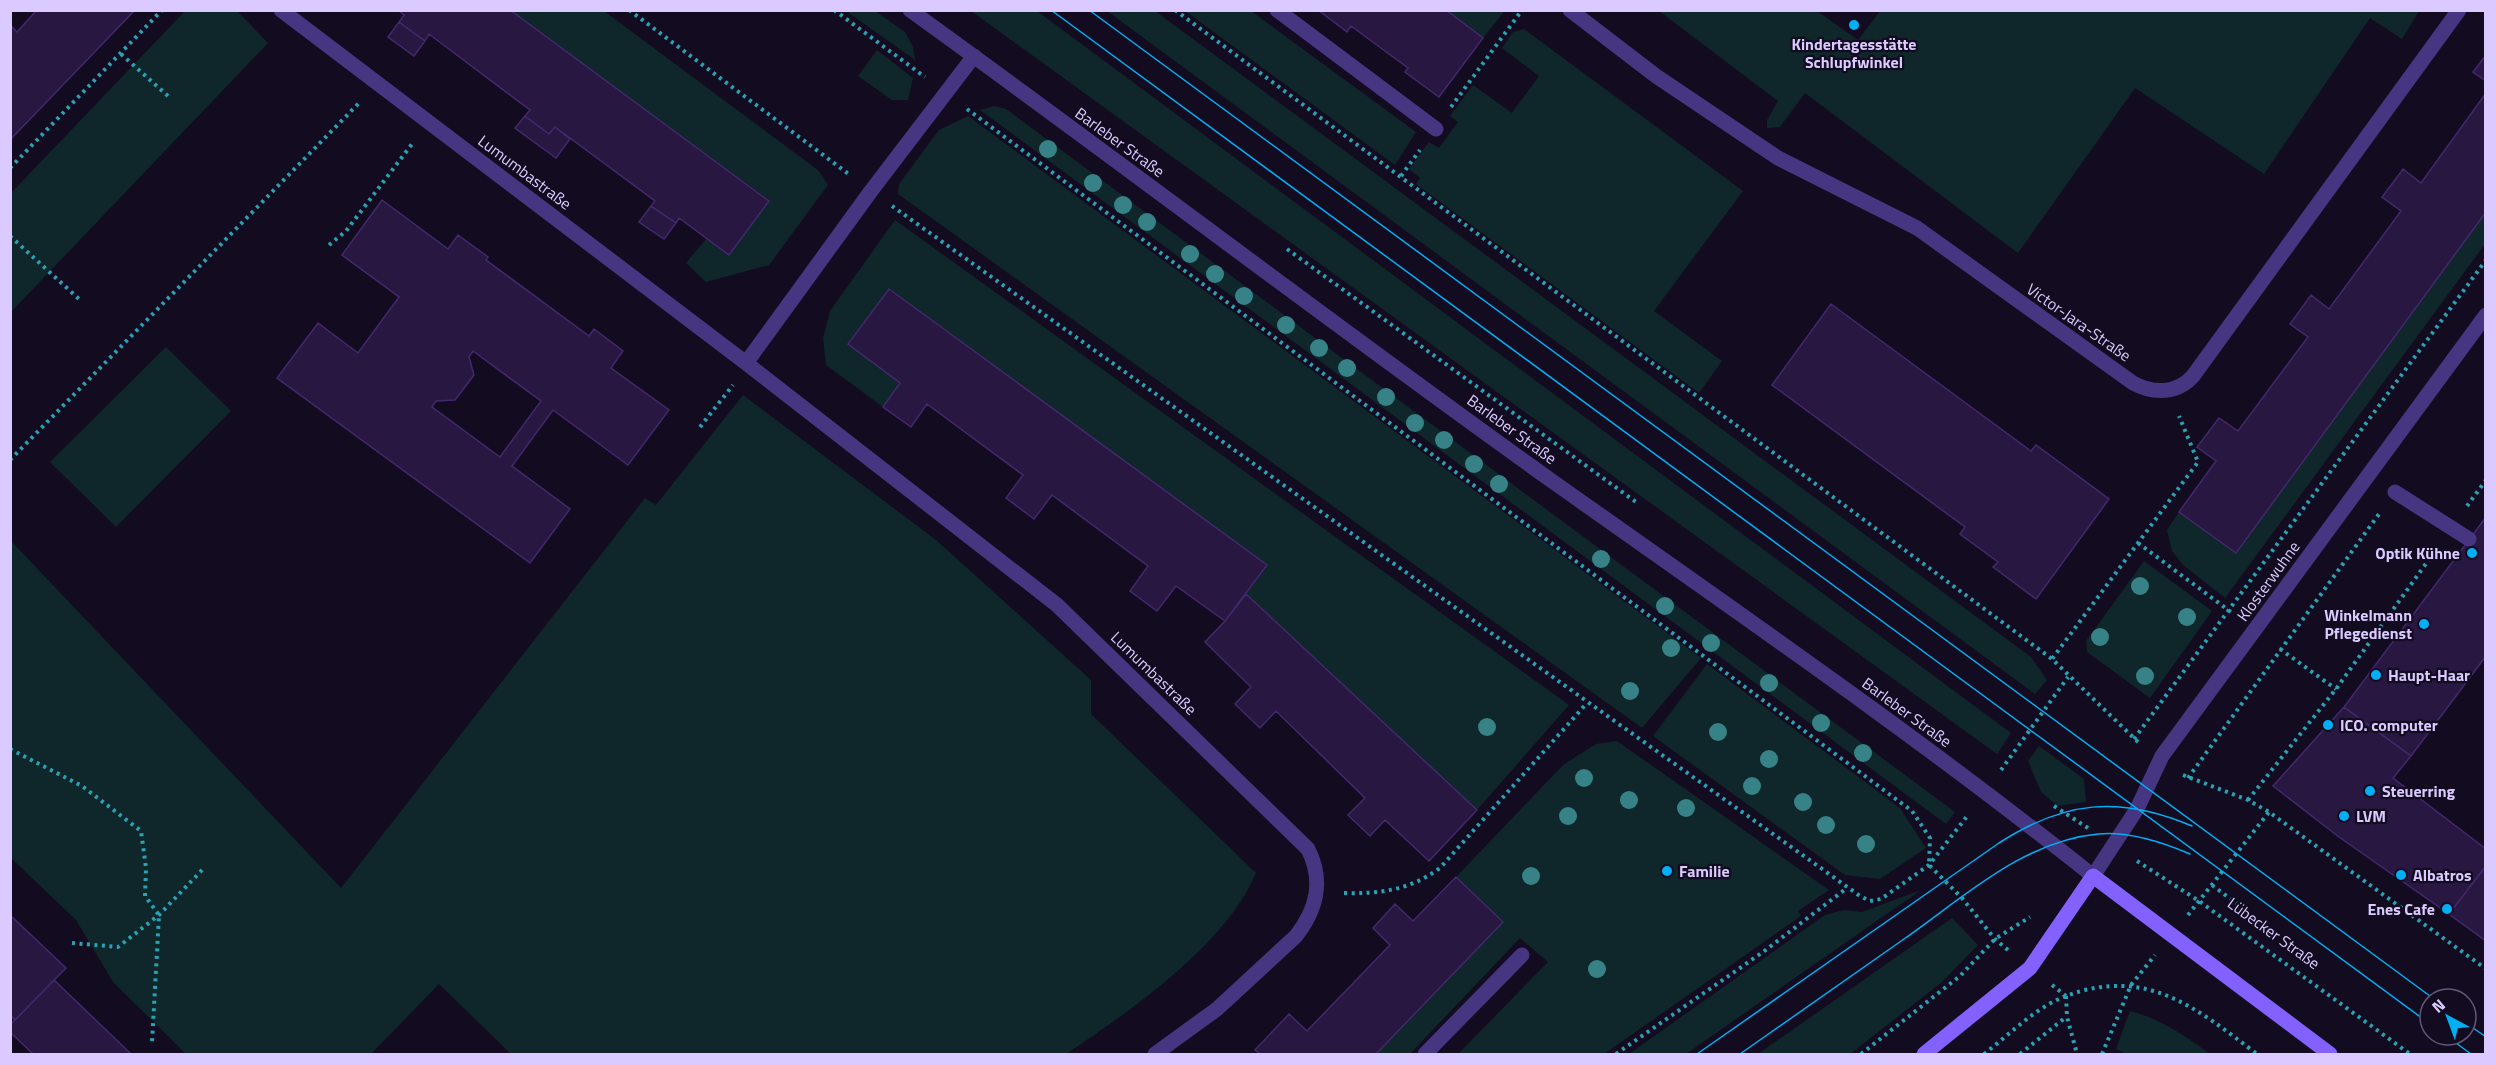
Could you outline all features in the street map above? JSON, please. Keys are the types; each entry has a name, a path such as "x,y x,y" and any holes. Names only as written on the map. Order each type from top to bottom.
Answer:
{"main road":[{"path":"1923,1054 2024,973 2093,876 2330,1054"}],"street":[{"name":"Lumumbastraße","path":"281,10 746,363 1058,605 1299,838 1308,849 1315,866 1317,893 1313,908 1296,936 1217,1009 1155,1054"},
{"name":"Barleber Straße","path":"910,10 1543,474 1742,613 1985,792 2093,876"},
{"path":"1278,10 1436,129"},
{"name":"Victor-Jara-Straße","path":"1570,10 1656,76 1778,158 1917,228 2136,384 2155,391 2169,390"},
{"path":"2169,390 2183,385 2193,376 2459,10"},
{"path":"746,363 871,191 974,56"},
{"name":"Klosterwuhne","path":"2093,876 2137,809 2160,759 2486,315"},
{"path":"2395,492 2469,539"},
{"path":"1425,1054 1521,955"}],"path":[{"path":"10,168 162,10"},
{"path":"629,10 871,191 1865,899 1878,900 1929,865 1965,819"},
{"path":"834,10 917,72"},
{"path":"1175,10 2052,659 2134,739 2160,759 2187,778 2248,800 2269,812 2486,969"},
{"path":"1401,176 1522,10"},
{"path":"121,54 168,96"},
{"path":"10,460 378,83"},
{"path":"972,113 1912,811 1930,838 1929,865 1962,898 1995,939 1960,976 1862,1054"},
{"path":"329,246 346,231 430,122"},
{"path":"10,236 79,299"},
{"name":"Barleber Straße","path":"1280,244 1636,503"},
{"name":"Klosterwuhne","path":"2134,739 2486,260"},
{"path":"700,427 738,379 746,363"},
{"path":"2052,659 2198,462 2169,390"},
{"path":"2248,800 2336,689 2486,480"},
{"path":"2187,778 2395,492"},
{"path":"2002,769 2068,677"},
{"path":"1317,893 1386,892 1401,889 1427,878 1440,868 1587,703"},
{"path":"10,749 82,786 141,831 146,868 145,896 159,915 152,1042"},
{"path":"1993,762 2011,775"},
{"path":"2045,800 2113,846"},
{"path":"2199,901 2269,812"},
{"name":"Lübecker Straße","path":"2113,846 2199,901 2410,1054"},
{"path":"72,943 118,947 159,915 203,869"},
{"path":"2212,885 2240,906"},
{"path":"1616,1054 1763,952 1847,888"},
{"path":"2102,1054 2131,985"},
{"path":"1984,1054 2038,1013 2066,996 2096,989 2131,985 2155,990 2174,998 2257,1054"},
{"path":"2066,996 2067,1017 2077,1054"},
{"path":"2020,1054 2067,1017"}],"green space":[{"path":"1500,10 1503,13 1483,38 1446,11"},
{"path":"185,11 237,11 268,43 11,312 11,193"},
{"path":"510,11 604,11 818,170 828,185 769,265 706,282 686,263 707,238 730,255 769,200"},
{"path":"846,11 875,11 905,32 913,47 915,60"},
{"path":"971,11 1037,11 2011,733 1997,754"},
{"path":"1107,11 1155,11 2031,657 2047,680 2035,694"},
{"path":"1185,11 1251,11 1416,132 1395,165"},
{"path":"1659,11 1817,11 1858,40 1880,11 2419,11 2402,39 2370,18 2264,174 2135,88 2018,253 1805,93 1780,127 1767,128 1767,120 1778,101"},
{"path":"1524,29 1743,191 1654,311 1722,361 1699,393 1416,184 1420,178 1409,169 1429,142 1439,148 1458,122 1450,116 1473,85 1512,113 1539,76 1502,48 1513,32"},
{"path":"877,50 913,78 908,100 892,100 858,76"},
{"path":"994,106 1006,109 1955,812 1946,824 980,110"},
{"path":"968,116 1701,658 1642,728 898,194 899,184 939,130"},
{"path":"2485,212 2485,244 2225,598 2183,565 2172,551 2167,530 2179,512 2236,553"},
{"path":"895,220 1569,705 1477,810 1246,594 1266,566 889,289 848,344 900,383 883,407 826,365 823,338 830,311"},
{"path":"166,347 231,411 116,527 50,462"},
{"path":"743,395 936,540 1091,680 1091,714 1256,873 1242,900 1223,926 1199,951 1146,997 1066,1054 511,1054 439,984 371,1054 186,1054 113,982 76,920 11,858 11,541 341,888 645,498 656,505"},
{"path":"2144,561 2212,611 2150,698 2087,652 2086,641"},
{"path":"1707,664 1900,808 1926,848 1880,879 1845,875 1653,736"},
{"path":"1617,741 1829,890 1798,911 1801,916 1604,1054 1458,1054 1548,962 1520,938 1410,1054 1372,1054 1500,919 1456,877 1563,765 1596,744"},
{"path":"2039,746 2084,779 2086,802 2058,806 2041,792 2028,761"},
{"path":"1921,890 1686,1054 1629,1054 1825,915 1844,910 1862,912"},
{"path":"1952,918 1978,945 1941,983 1850,1054 1758,1054"},
{"path":"2130,1011 2172,1028 2210,1054 2127,1054 2116,1049"}],"building":[{"path":"37,10 135,10 10,140 10,28 12,27 17,32"},
{"path":"398,10 510,10 769,201 729,255 679,218 676,223 651,206 655,201 555,127 549,134 525,116 530,110 429,34 425,41 399,22 404,15"},
{"path":"1318,10 1446,10 1483,38 1439,97 1405,72 1408,68 1351,26 1347,32"},
{"path":"399,22 425,41 414,56 388,37"},
{"path":"2486,55 2486,81 2473,72"},
{"path":"2486,93 2486,212 2236,553 2179,512 2216,461 2197,447 2219,418 2238,431 2308,337 2290,324 2311,295 2329,309 2401,211 2382,197 2403,169 2421,183"},
{"path":"525,116 549,134 555,127 570,139 556,158 515,128"},
{"path":"382,200 448,249 458,235 488,257 486,260 589,336 594,329 623,351 611,368 669,410 628,465 553,410 512,466 570,509 530,563 277,378 318,323 358,353 399,297 342,255","holes":["473,351 541,401 500,457 432,407 436,401 455,400 474,375 469,357"]},
{"path":"651,206 676,223 664,239 639,222"},
{"path":"889,289 1267,565 1225,621 1176,586 1157,611 1130,591 1148,566 1052,495 1034,519 1006,498 1023,475 927,404 911,427 883,407 900,383 848,344"},
{"path":"1831,304 2031,451 2036,445 2109,499 2036,599 1993,567 1998,562 1960,534 1965,527 1772,385"},
{"path":"2486,517 2486,656 2411,756 2344,707"},
{"path":"1246,594 1477,810 1429,861 1385,820 1370,836 1348,815 1365,798 1276,711 1260,728 1235,704 1251,687 1205,642"},
{"path":"2344,707 2411,756 2393,778 2486,849 2486,866 2449,914 2339,837 2273,786"},
{"path":"2486,866 2486,941 2449,914"},
{"path":"1456,877 1503,922 1376,1054 1260,1054 1255,1050 1289,1014 1307,1031 1390,945 1373,928 1395,904 1413,921"},
{"path":"10,915 66,968 15,1020 10,1015"},
{"path":"54,980 131,1054 33,1054 10,1032 10,1025"}],"tram line":[{"path":"1051,10 2418,1015"},
{"path":"1089,10 2418,987"},
{"path":"1697,1054 1999,843 2046,818 2093,807 2116,807 2165,816 2192,826"},
{"path":"1740,1054 2019,859 2071,839 2098,834 2122,834 2145,838 2190,854"},
{"path":"2478,1031 2486,1037"},
{"path":"2461,1047 2471,1054"}],"place":[{"name":"Kindertagesstätte Schlupfwinkel","path":"1854,25"},
{"name":"Optik Kühne","path":"2472,553"},
{"name":"Winkelmann Pflegedienst","path":"2424,624"},
{"name":"Haupt-Haar","path":"2376,675"},
{"name":"ICO. computer","path":"2328,725"},
{"name":"Steuerring","path":"2370,791"},
{"name":"LVM","path":"2344,816"},
{"name":"Familie","path":"1667,871"},
{"name":"Albatros","path":"2401,875"},
{"name":"Enes Cafe","path":"2447,909"}]}
